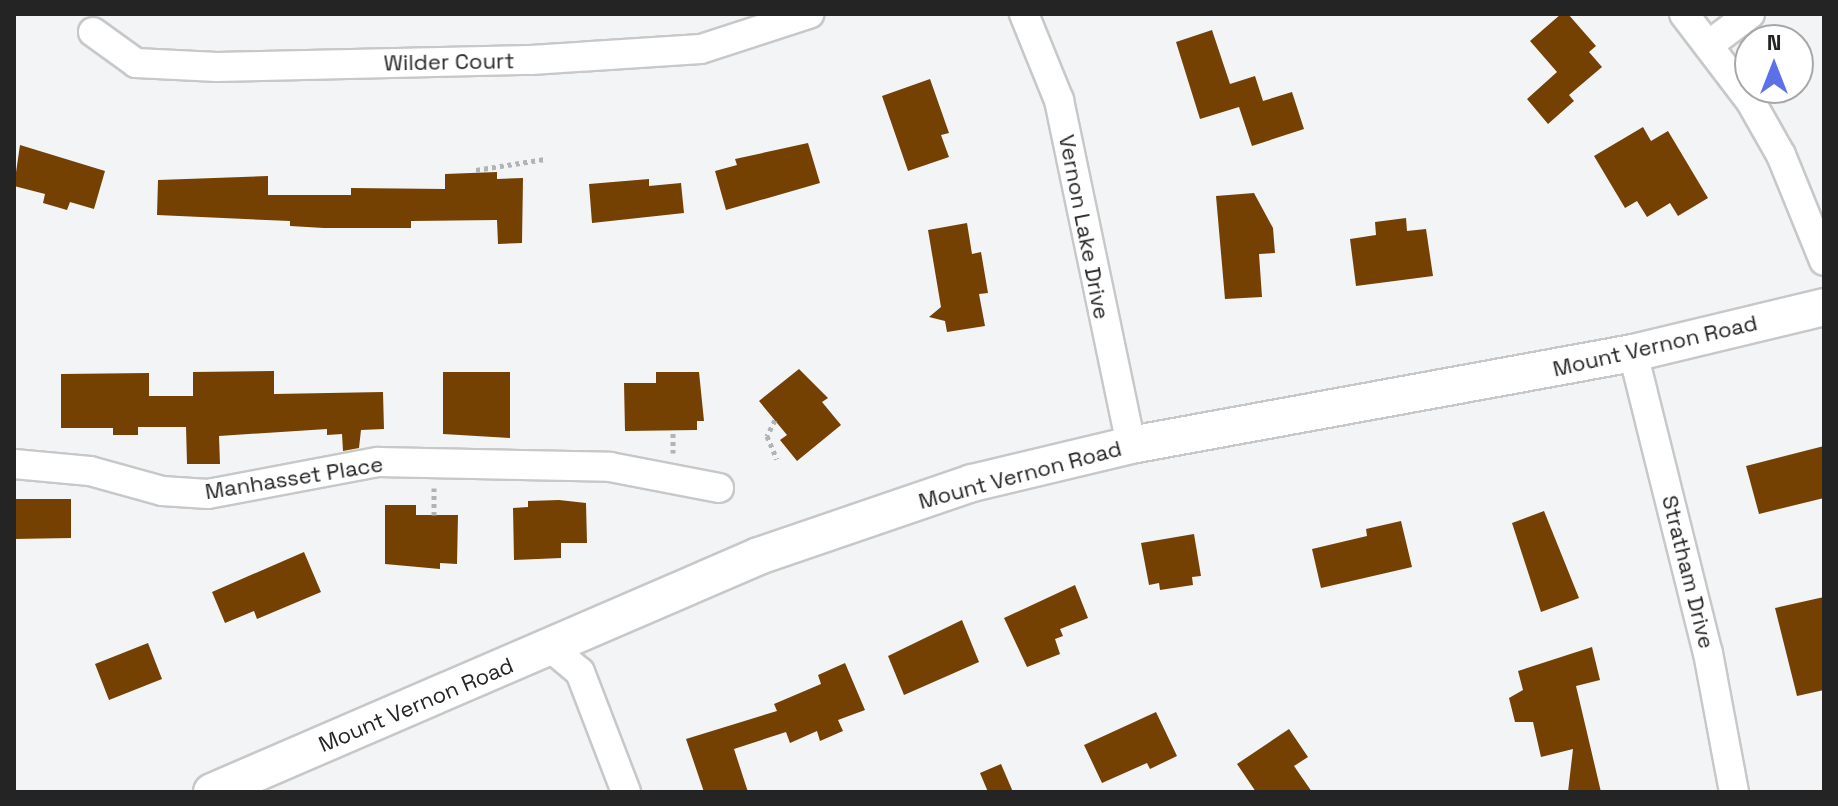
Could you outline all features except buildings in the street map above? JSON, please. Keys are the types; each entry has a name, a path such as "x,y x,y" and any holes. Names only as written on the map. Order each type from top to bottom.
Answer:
{"main road":[{"name":"Mount Vernon Road","path":"212,792 773,551 972,483 1131,445 1633,353 1824,307"}],"street":[{"name":"Wilder Court","path":"93,32 136,63 217,67 531,60 701,49 809,14"},
{"name":"Vernon Lake Drive","path":"1024,14 1059,100 1131,445"},
{"path":"1684,14 1710,44 1781,155 1824,261"},
{"path":"1710,44 1750,14"},
{"name":"Stratham Drive","path":"1633,353 1708,653 1734,792"},
{"name":"Manhasset Place","path":"14,464 90,471 162,491 208,494 378,462 610,467 719,488"},
{"path":"550,647 580,672 626,792"}],"path":[{"path":"476,170 545,159"},
{"path":"775,420 767,436 777,459"}]}
